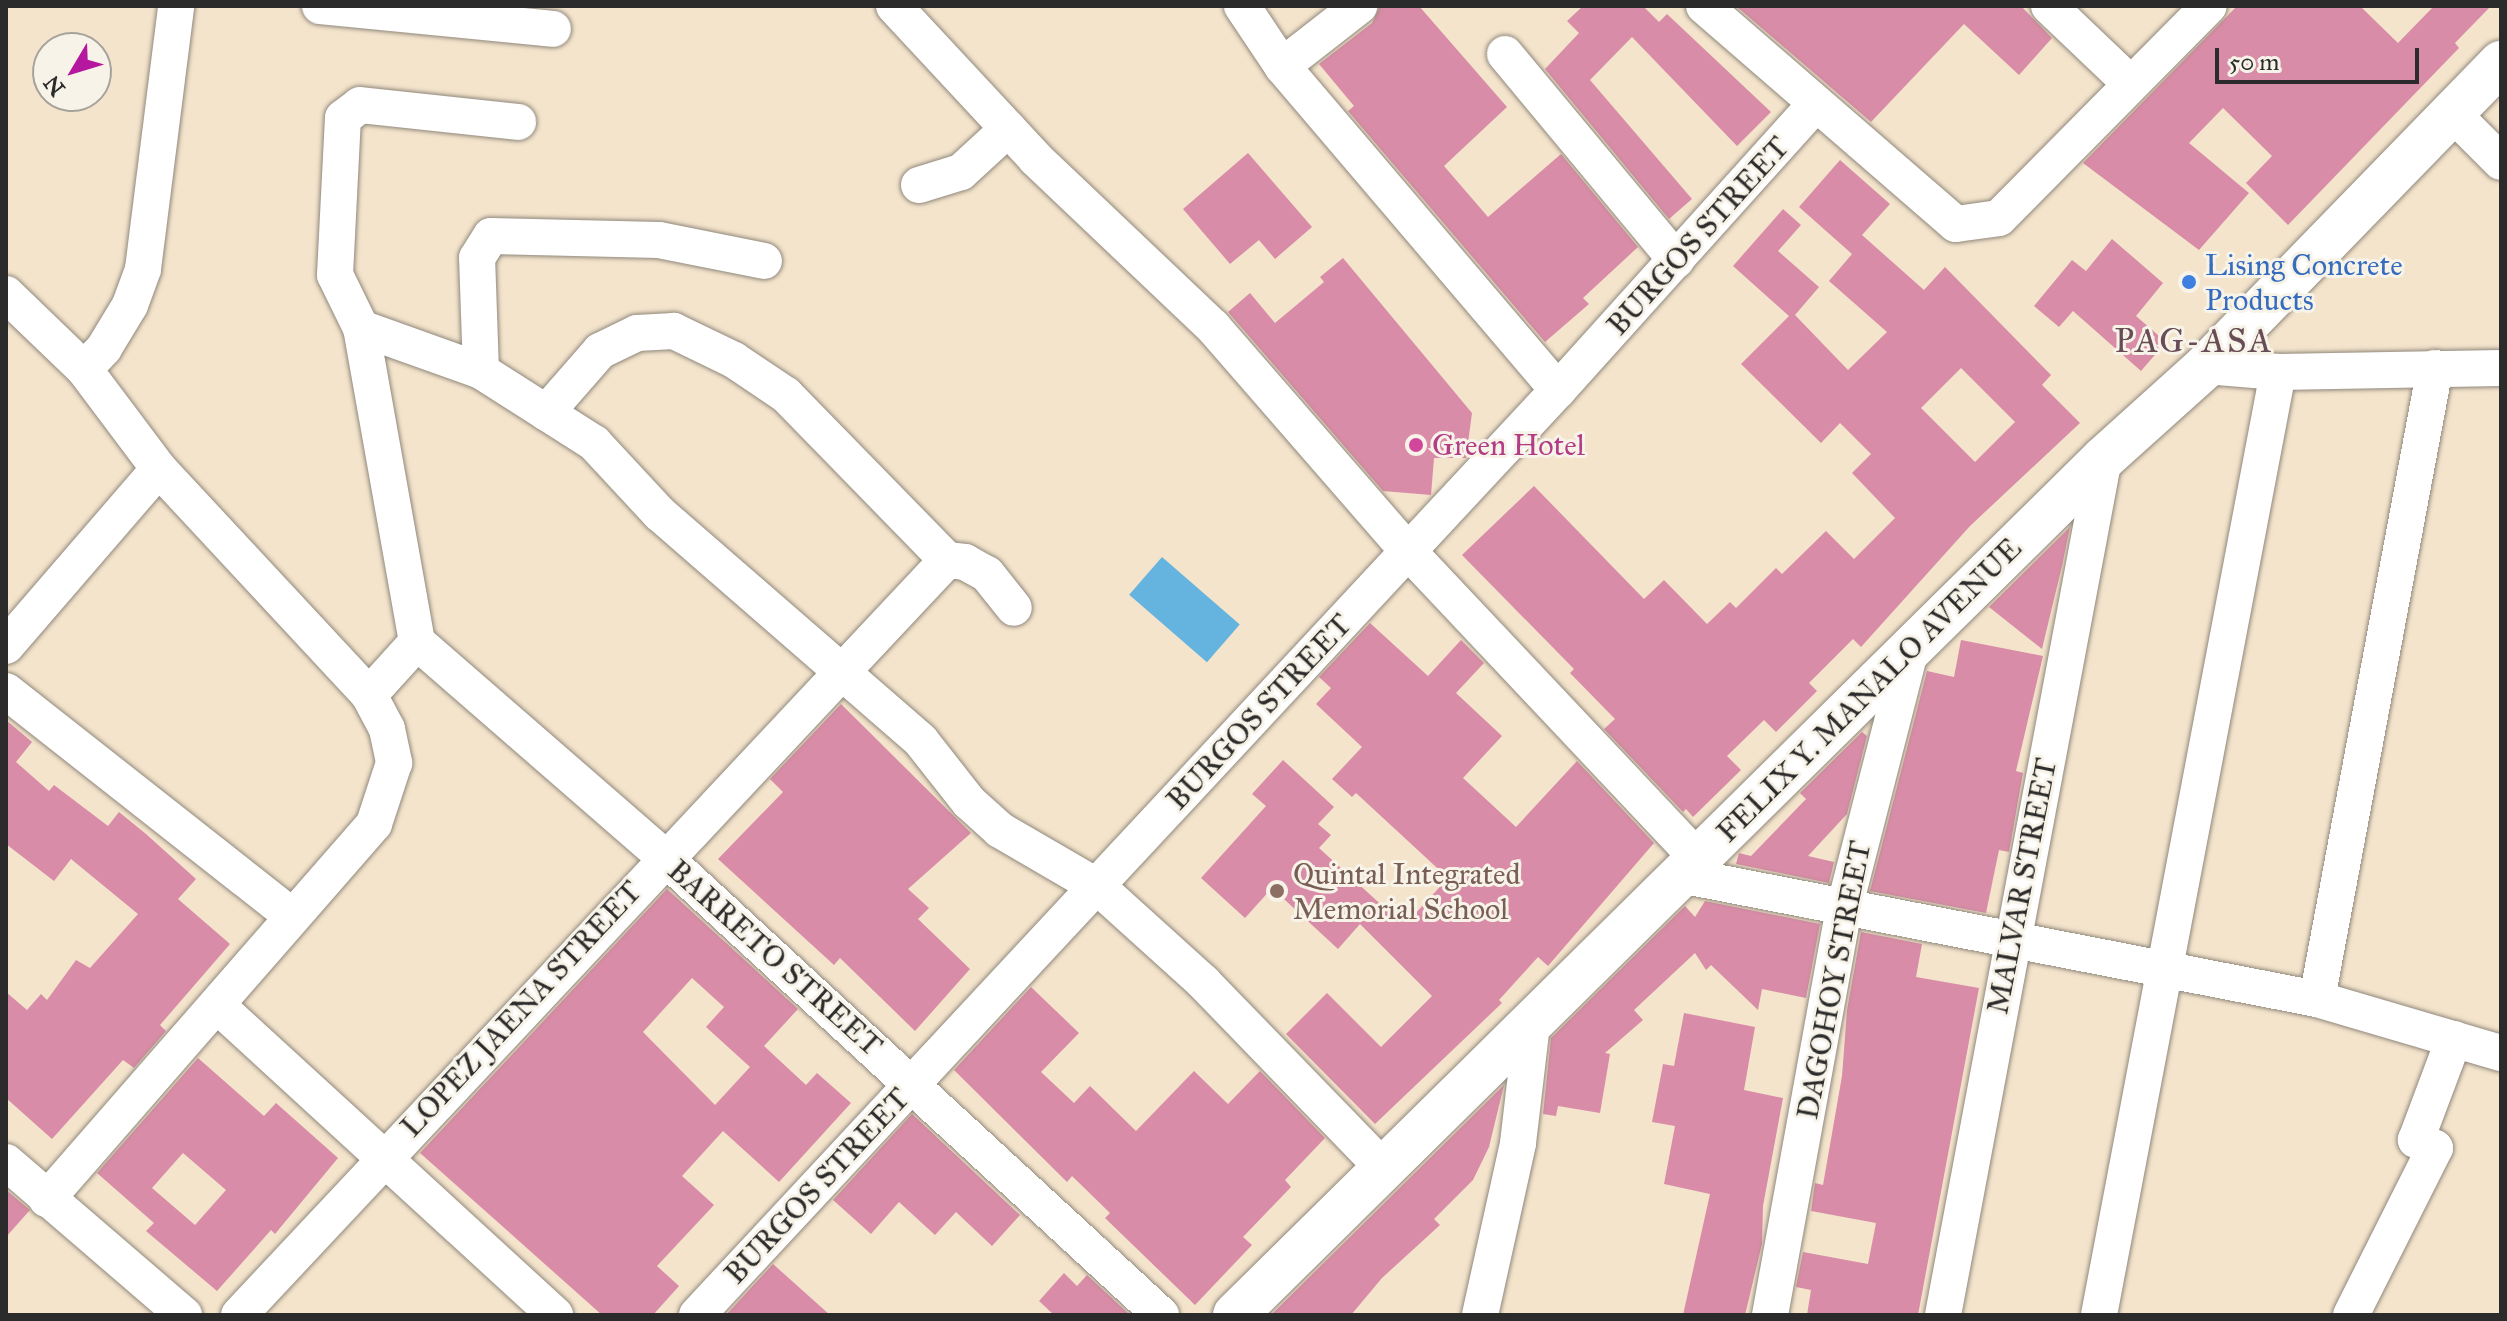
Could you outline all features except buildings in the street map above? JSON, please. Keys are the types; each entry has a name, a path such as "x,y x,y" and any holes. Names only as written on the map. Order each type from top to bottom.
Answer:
{"main road":[{"name":"FELIX Y. MANALO AVENUE","path":"1235,1315 2104,458 2206,366 2501,63"}],"street":[{"path":"84,369 104,348 130,305 143,269 176,6"},
{"path":"320,6 463,14 553,29"},
{"path":"894,6 1008,129 1213,327 1689,867 1844,909 2010,943 2167,968 2317,999 2501,1053"},
{"path":"1242,6 1282,66 1558,390"},
{"path":"1282,66 1359,6"},
{"path":"1704,6 1956,224 1999,218 2209,6"},
{"path":"2049,6 2131,84"},
{"path":"1505,54 1676,260"},
{"path":"369,695 417,642 361,328 335,275 343,118 360,105 518,122"},
{"name":"BURGOS STREET","path":"697,1315 1558,390 1815,105"},
{"path":"2452,113 2501,162"},
{"path":"919,185 961,172 1008,129"},
{"path":"481,371 477,258 491,236 659,240 764,261"},
{"path":"6,294 84,369 159,469 369,695 387,729 394,763 387,793 374,824 292,916 219,1007 47,1199"},
{"path":"361,328 481,371 594,443 659,513 921,741 969,802 1000,830 1098,887 1203,982 1384,1169"},
{"path":"546,413 600,351 637,333 674,331 734,360 786,395 947,560 965,562 987,574 1014,608"},
{"path":"2206,366 2278,372 2501,368"},
{"path":"2317,999 2435,368"},
{"path":"2099,1315 2278,372"},
{"name":"MALVAR STREET","path":"1943,1315 2010,943 2104,458"},
{"path":"6,646 159,469"},
{"name":"LOPEZ JAENA STREET","path":"239,1315 664,857 947,560"},
{"name":"BARRETO STREET","path":"417,642 664,857 1161,1315"},
{"name":"DAGOHOY STREET","path":"1770,1315 1844,909 1911,648"},
{"path":"6,691 292,916"},
{"path":"219,1007 555,1315"},
{"path":"1480,1315 1518,1143 1532,1023"},
{"path":"2351,1315 2435,1148 2416,1140 2454,1039"},
{"path":"6,1162 184,1315"}],"water":[{"path":"1162,557 1240,625 1207,662 1129,595"}],"place":[{"name":"Lising Concrete Products","path":"2189,282"},
{"name":"Green Hotel","path":"1416,445"},
{"name":"Quintal Integrated Memorial School","path":"1277,891"}],"district":[{"name":"PAG-ASA","path":"2194,341"}]}
